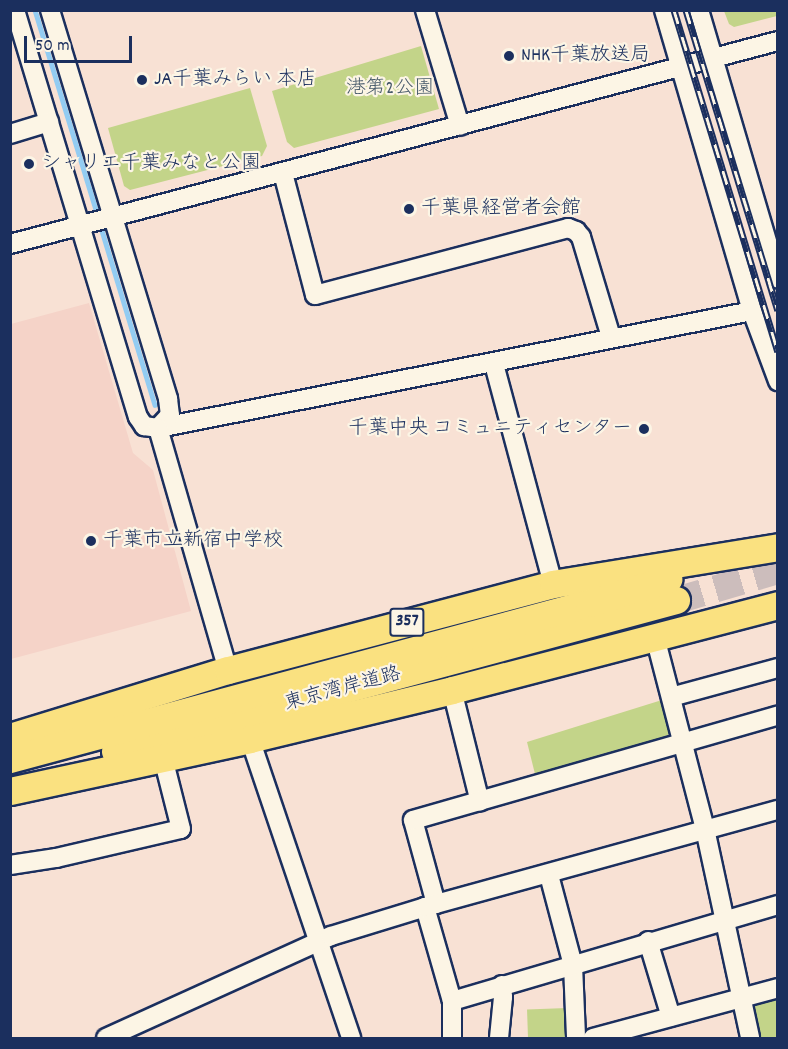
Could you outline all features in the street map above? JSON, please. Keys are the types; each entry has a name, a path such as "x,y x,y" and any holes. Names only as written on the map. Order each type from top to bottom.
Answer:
{"highway":[{"name":"357","path":"10,737 228,670 553,584 777,547"},
{"name":"東京湾岸道路","path":"10,759 589,603 672,589 10,778"},
{"path":"10,791 250,739 452,690 777,605"}],"street":[{"path":"15,10 18,46 49,122 138,417 144,426 158,428 494,364 610,337 752,311"},
{"path":"50,10 168,399 170,415 158,428"},
{"path":"425,10 460,126"},
{"path":"663,10 752,311 777,381"},
{"path":"699,10 777,279"},
{"path":"10,244 777,41"},
{"path":"10,134 49,122"},
{"path":"283,173 315,295 568,228 576,231 581,237 610,337"},
{"path":"494,364 553,584"},
{"path":"158,428 228,670"},
{"path":"655,637 705,829 750,1038"},
{"path":"671,697 777,668"},
{"path":"452,690 480,802"},
{"path":"452,1038 452,1001 413,820 777,715"},
{"path":"250,739 351,1038"},
{"path":"10,865 56,858 181,829 163,758"},
{"path":"106,1038 318,942 430,905 549,875 777,810"},
{"path":"549,875 573,965 576,1038"},
{"path":"452,1001 648,941 777,905"},
{"path":"648,941 671,1017"},
{"path":"499,1038 502,985"},
{"path":"593,1038 777,988"}],"shaded area":[{"name":"千葉市立新宿中学校","path":"89,303 133,453 153,470 191,611 11,659 11,324"}],"green space":[{"path":"724,11 777,11 777,16 734,27 729,24"},
{"name":"港第2公園","path":"421,46 439,109 294,148 287,142 272,91"},
{"path":"250,88 267,146 262,156 130,190 124,186 108,128"},
{"path":"662,700 670,731 666,740 536,778 527,742"},
{"path":"777,994 777,1038 758,1038 753,1008 760,999"},
{"path":"567,1008 568,1038 528,1038 527,1009"}],"waterway":[{"path":"35,10 98,216"},
{"path":"100,224 155,405"}],"tunnel":[{"path":"676,600 778,570"}],"railway":[{"path":"674,10 778,352"},
{"path":"686,10 778,310"}],"place":[{"name":"NHK千葉放送局","path":"509,56"},
{"name":"JA千葉みらい 本店","path":"142,80"},
{"name":"シャリエ千葉みなと公園","path":"29,164"},
{"name":"千葉県経営者会館","path":"409,209"},
{"name":"千葉中央 コミュニティセンター","path":"644,429"},
{"name":"千葉市立新宿中学校","path":"91,541"}]}
